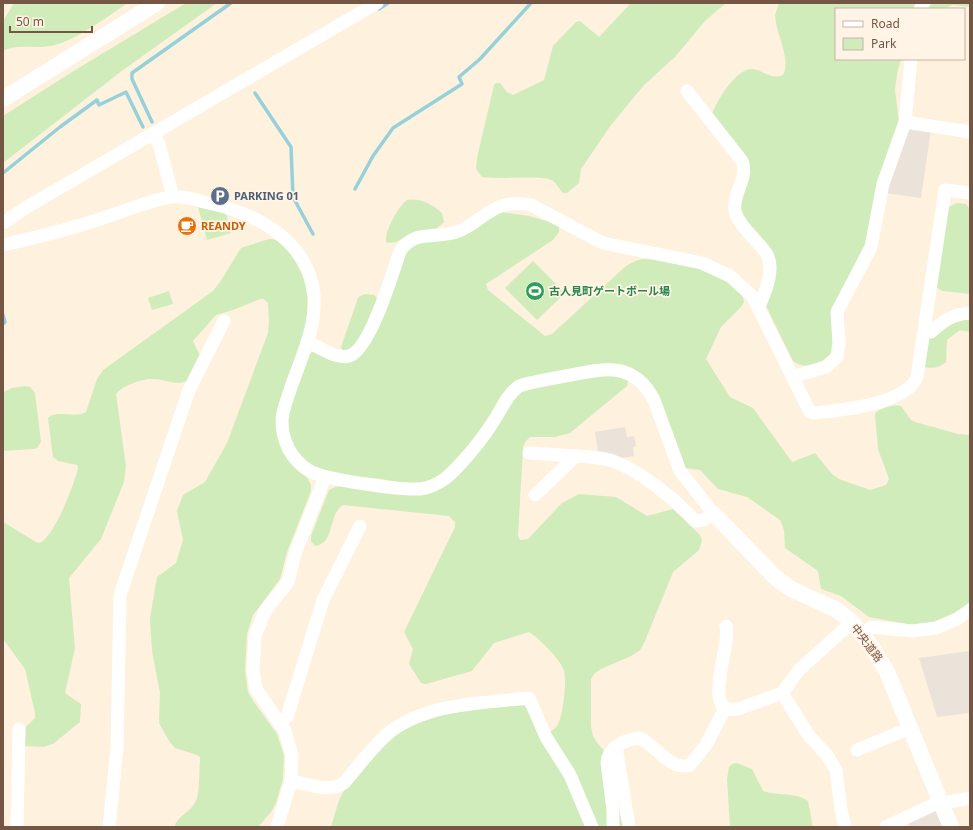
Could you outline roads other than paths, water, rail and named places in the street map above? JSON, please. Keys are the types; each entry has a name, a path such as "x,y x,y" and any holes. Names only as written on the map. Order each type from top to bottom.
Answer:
{"street":[{"path":"3,99 157,3"},
{"path":"3,223 26,207 377,3"},
{"path":"792,377 826,367 837,357 839,343 837,312 871,247 883,184 905,122 911,60"},
{"path":"687,91 742,161 744,167 744,174 736,198 735,212 742,225 766,253 770,264 767,285 759,307"},
{"path":"905,122 970,132"},
{"path":"152,134 159,144 173,197"},
{"path":"307,342 342,356 350,356 362,346 376,319 400,251 405,244 419,236 437,236 458,231 492,210 511,203 531,205 603,243 702,263 716,268 742,285 754,297 807,409 814,413 854,408 876,403 904,392 914,383 924,331 945,190 970,193"},
{"path":"3,245 45,236 173,197 222,205 240,210 273,229 299,253 307,268 314,296 314,311 307,342 285,405 282,420 283,435 288,449 297,461 309,471 325,477 406,488 421,489 434,485 446,477 476,444 492,425 509,393 519,386 609,368 631,374 641,381 648,390 654,400 680,471 714,514 703,520 695,521 673,499 623,466 602,458 529,453"},
{"path":"924,331 931,332 948,318 959,314 970,313"},
{"path":"109,827 117,748 120,595 189,390 224,321"},
{"path":"535,495 576,456"},
{"path":"277,827 291,781 292,755 289,743 280,722 261,698 256,689 253,670 255,636 265,612 288,582 295,554 325,477"},
{"name":"中央道路","path":"714,514 783,584 838,610 856,628 882,663 952,827"},
{"path":"280,722 287,718 324,600 360,526"},
{"path":"726,626 727,644 718,693 721,704 725,708 732,711 782,693 799,670 856,628 872,627 912,631 936,628 957,619 970,610"},
{"path":"782,693 810,736 827,755 836,770 841,810 845,827"},
{"path":"291,781 331,788 338,787 344,783 385,736 415,717 428,712 467,705 529,698 546,737 568,772 592,827"},
{"path":"613,827 613,805 607,763 607,756 610,751 633,739 639,738 651,743 669,761 682,766 690,765 709,739 725,708"},
{"path":"857,750 910,728"},
{"path":"17,827 19,729"},
{"path":"616,747 629,827"},
{"path":"886,827 933,805 970,798"}],"waterway":[{"path":"152,122 132,79 132,73 231,3"},
{"path":"379,9 388,3"},
{"path":"355,189 373,156 393,128 462,84 459,77 480,59 531,3"},
{"path":"3,173 60,127 97,100 99,105 126,92 143,127"},
{"path":"255,93 291,147 293,197 313,234"},
{"path":"3,315 5,322 3,324"}],"place":[{"name":"PARKING 01","path":"220,196"},
{"name":"REANDY","path":"187,226"},
{"name":"古人見町ゲートボール場","path":"535,291"}]}
